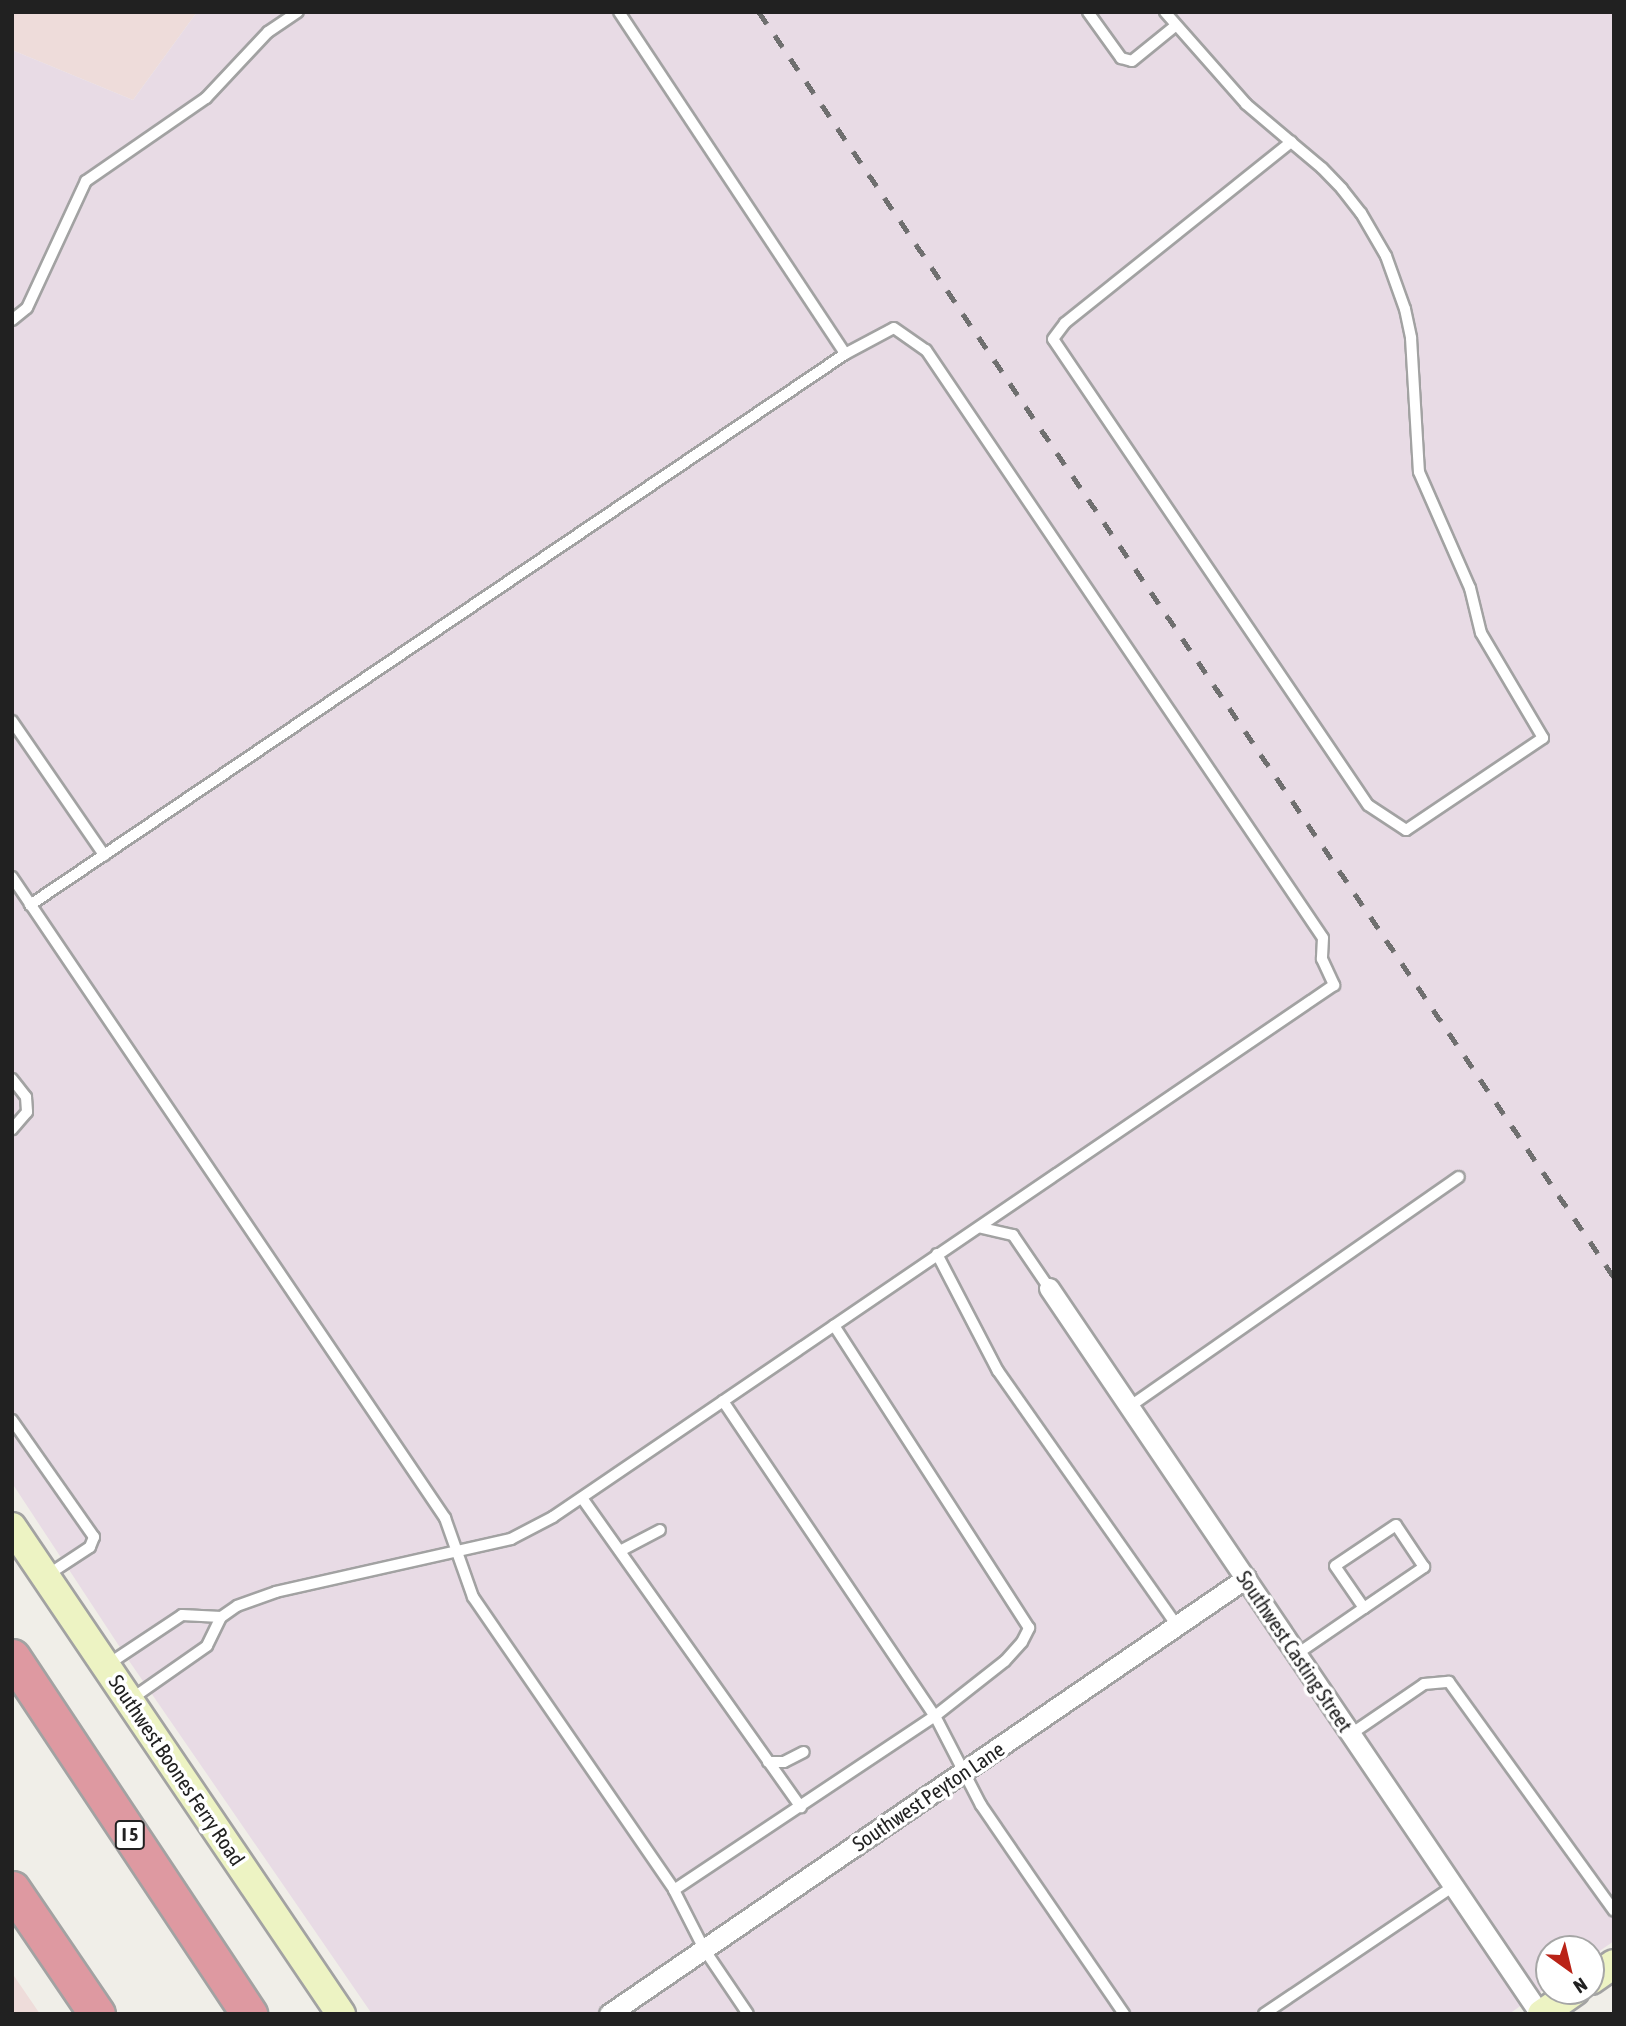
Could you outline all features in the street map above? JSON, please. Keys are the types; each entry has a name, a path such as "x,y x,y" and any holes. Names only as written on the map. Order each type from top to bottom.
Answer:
{"highway":[{"name":"I 5","path":"12,1657 249,2014"},
{"path":"12,1889 97,2014"}],"street":[{"name":"Southwest Casting Street","path":"1049,1288 1541,2014"},
{"name":"Southwest Boones Ferry Road","path":"12,1527 341,2014"},
{"name":"Southwest Peyton Lane","path":"609,2014 1245,1578"}],"lane":[{"path":"12,320 27,308 86,181 206,98 268,32 298,12"},
{"path":"620,12 845,354"},
{"path":"1088,12 1121,58 1132,61 1175,26"},
{"path":"1165,12 1246,104 1291,142 1342,189 1361,213 1385,256 1402,300 1411,338 1419,472 1470,588 1481,633 1543,738 1406,830 1368,805 1053,339 1065,323 1291,142"},
{"path":"30,905 845,354 894,328 926,350 1323,938 1322,959 1334,985 982,1228 937,1254 582,1497 511,1539 276,1592 237,1606 221,1617 207,1646 130,1700"},
{"path":"12,721 104,855"},
{"path":"12,877 445,1518 473,1597 674,1890 704,1949 748,2014"},
{"path":"12,1079 26,1097 27,1112 12,1129"},
{"path":"1129,1407 1460,1177"},
{"path":"982,1228 1013,1236 1049,1288"},
{"path":"937,1254 998,1371 1177,1626"},
{"path":"674,1890 934,1716 1005,1661 1029,1628 834,1325"},
{"path":"723,1401 934,1716 981,1805 1124,2014"},
{"path":"12,1420 94,1537 90,1547 46,1576"},
{"path":"582,1497 801,1807"},
{"path":"1297,1654 1424,1567 1396,1525 1335,1566 1364,1608"},
{"path":"620,1551 660,1530"},
{"path":"106,1665 182,1615 221,1617"},
{"path":"1351,1734 1423,1684 1449,1682 1614,1911"},
{"path":"768,1762 784,1762 804,1752"},
{"path":"1264,2014 1454,1886"}],"shaded area":[{"path":"12,12 197,12 133,100 12,50"},
{"path":"197,12 1614,12 1614,1941 1605,1947 1605,1935 1535,1935 1535,1996 1509,2014 372,2014 125,1655 12,1483 12,50 133,100"},
{"path":"12,1973 40,2014 12,2014"}],"railway":[{"path":"759,12 1614,1277"}]}
